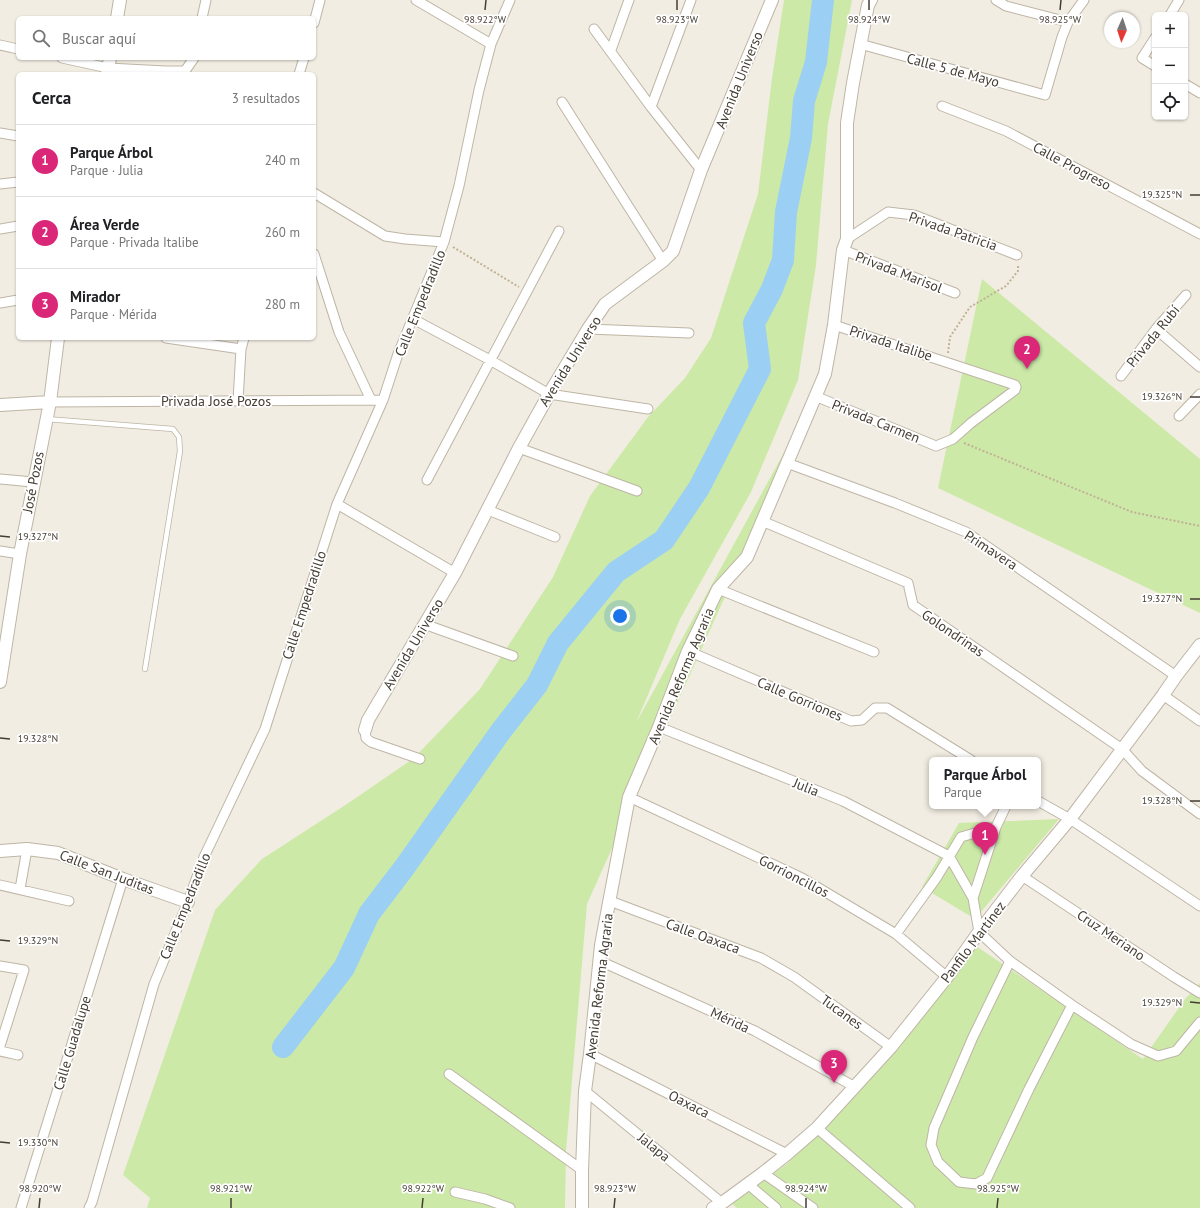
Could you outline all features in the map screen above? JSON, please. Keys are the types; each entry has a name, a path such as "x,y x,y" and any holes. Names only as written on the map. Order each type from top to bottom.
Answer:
{"street":[{"path":"117,16 120,0"},
{"path":"202,16 206,0"},
{"path":"316,16 320,0"},
{"path":"416,0 491,44"},
{"name":"Calle Empedradillo","path":"89,1208 154,984 188,902 204,857 265,730 337,504 383,400 398,354 444,242 459,186 479,90 491,44 510,0"},
{"path":"610,50 629,0"},
{"path":"652,107 691,0"},
{"name":"Avenida Universo","path":"365,730 368,720 455,573 519,448 549,394 588,329 605,304 662,262 673,252 701,170 772,0"},
{"name":"Avenida Reforma Agraria","path":"582,1208 585,1091 601,945 629,797 659,727 688,651 718,589 747,557 825,374 834,325 845,245 847,122 860,44 868,5 871,0"},
{"path":"996,0 1006,6 1068,22 1084,0"},
{"path":"1172,12 1179,0"},
{"name":"Calle 5 de Mayo","path":"860,44 1045,95 1062,37 1068,22"},
{"path":"594,29 701,170"},
{"path":"1152,43 1142,58 1152,64"},
{"path":"0,45 16,49"},
{"path":"72,60 108,67 166,71 185,71 193,60"},
{"path":"300,72 304,60"},
{"path":"1188,85 1199,90"},
{"path":"562,102 662,262"},
{"name":"Calle Progreso","path":"942,106 1006,131 1200,234"},
{"path":"0,133 16,136"},
{"path":"0,184 16,182"},
{"path":"316,194 385,236 444,242"},
{"name":"Privada Patricia","path":"845,245 888,212 914,215 1018,255"},
{"path":"0,229 16,226"},
{"path":"427,480 560,231"},
{"name":"Privada Marisol","path":"845,245 955,293"},
{"path":"316,260 338,332 371,400"},
{"name":"Privada Rubí","path":"1121,376 1156,329 1186,295"},
{"path":"0,303 16,300"},
{"path":"413,319 490,360 549,394 648,408"},
{"name":"Privada Italibe","path":"834,325 947,362 1016,387 1015,390 953,439"},
{"path":"588,329 689,333"},
{"path":"1156,329 1200,367"},
{"name":"José Pozos","path":"0,682 4,630 50,402 58,340"},
{"path":"180,340 241,349"},
{"path":"238,401 241,349 243,340"},
{"path":"1180,416 1200,394"},
{"name":"Privada Carmen","path":"815,396 936,446 953,439"},
{"name":"Privada José Pozos","path":"50,402 383,400"},
{"path":"0,405 50,402"},
{"path":"519,448 636,491"},
{"name":"Primavera","path":"787,463 895,503 966,532 1176,676"},
{"path":"0,479 33,482"},
{"path":"337,504 455,573"},
{"path":"488,510 556,537"},
{"name":"Golondrinas","path":"762,521 908,583 913,605 1122,749"},
{"path":"0,551 20,554"},
{"path":"718,589 874,652"},
{"path":"424,624 513,656"},
{"name":"Panfilo Martínez","path":"718,1205 763,1173 817,1128 891,1047 947,977 1022,876 1070,820 1200,645"},
{"name":"Calle Gorriones","path":"688,651 851,721 862,720 875,708 887,708 966,757"},
{"path":"1163,695 1200,721"},
{"name":"Julia","path":"659,727 843,801 949,856"},
{"path":"365,730 366,738 371,742 420,759"},
{"path":"1122,749 1142,771 1200,814"},
{"name":"Gorrioncillos","path":"629,797 802,878 896,934 947,977"},
{"path":"1041,803 1070,820 1200,906"},
{"path":"973,898 996,826 1004,809"},
{"path":"896,934 937,877 961,837 996,826"},
{"path":"20,890 27,849"},
{"name":"Calle San Juditas","path":"0,851 27,849 58,852 188,902"},
{"path":"949,856 973,898 979,932 1010,961 1072,1005 1131,1044 1158,1056 1176,1051 1200,1022"},
{"name":"Cruz Meriano","path":"1022,876 1200,993"},
{"name":"Calle Guadalupe","path":"21,1208 123,878"},
{"path":"0,885 69,901"},
{"name":"Calle Oaxaca","path":"610,901 761,958 794,977"},
{"name":"Mérida","path":"600,961 755,1031 855,1087"},
{"path":"1010,961 973,1037 934,1128 931,1145 938,1162 959,1182 976,1184 987,1178 1029,1088 1072,1005"},
{"path":"0,966 24,970 0,1046"},
{"name":"Tucanes","path":"794,977 891,1047"},
{"path":"0,1051 18,1055"},
{"name":"Oaxaca","path":"590,1054 787,1154"},
{"path":"449,1074 582,1170"},
{"name":"Jalapa","path":"585,1091 718,1205"},
{"path":"817,1128 910,1208"},
{"path":"763,1173 813,1208"},
{"path":"748,1184 776,1208"},
{"path":"455,1192 485,1199 510,1208"}],"lane":[{"path":"46,419 173,429 179,437 180,451 145,669"}],"path":[{"path":"444,242 527,292"},
{"path":"947,362 950,337 970,307 1006,286 1018,271 1018,255"},
{"path":"953,439 1132,512 1200,526"}],"green space":[{"path":"784,0 852,0 828,124 816,265 798,380 751,492 680,619 636,723 815,396 587,904 566,1151 565,1208 147,1208 150,1198 123,1175 215,910 262,859 350,802 414,758 480,689 553,577 590,496 648,417 685,378 711,338 758,194 772,78"},
{"path":"982,279 1200,459 1200,613 938,488"},
{"path":"1059,819 975,919 922,887 959,823"},
{"path":"976,946 1143,1059 1185,999 1200,983 1200,1208 737,1208 732,1204 788,1163 865,1084"}],"waterway":[{"path":"283,1047 344,968 369,914 404,868 501,731 537,685 558,643 616,572 664,540 699,488 760,369 754,323 772,289 783,260 786,212 801,138 804,101 816,62 823,0"}],"place":[{"name":"Área Verde","path":"1027,369"},
{"name":"Parque Árbol","path":"985,855"},
{"name":"Mirador","path":"834,1083"}]}
